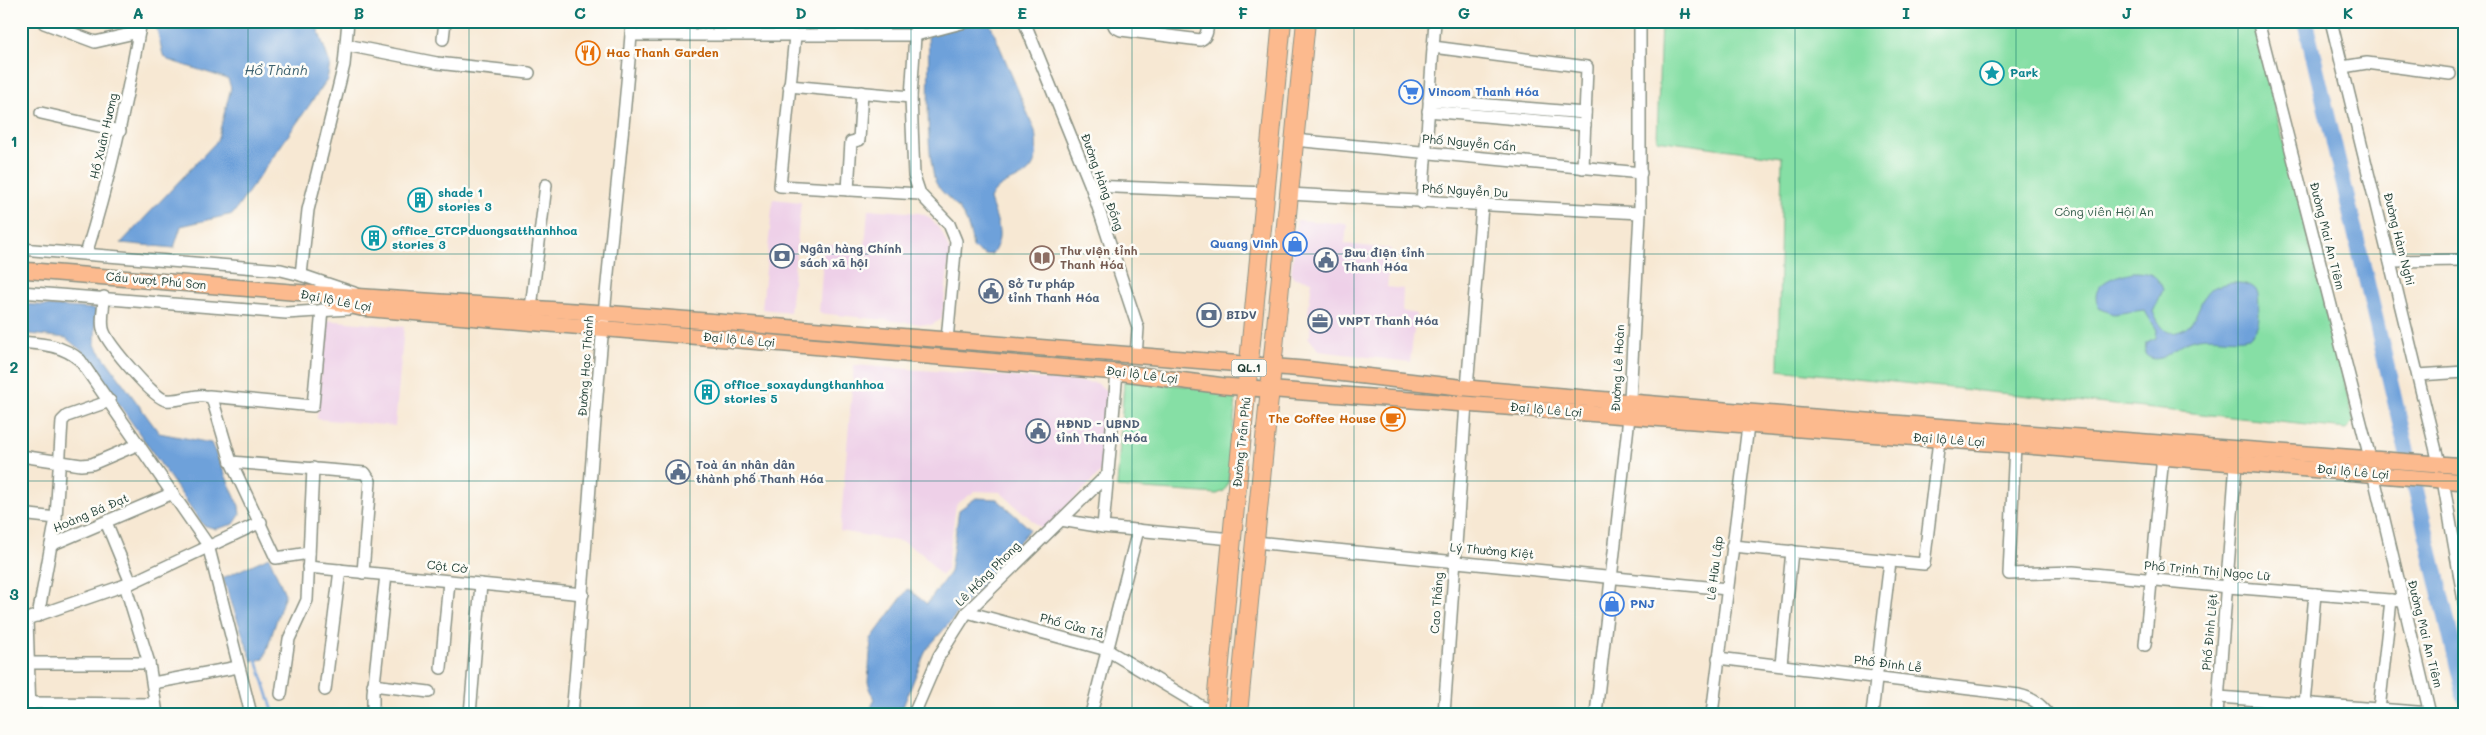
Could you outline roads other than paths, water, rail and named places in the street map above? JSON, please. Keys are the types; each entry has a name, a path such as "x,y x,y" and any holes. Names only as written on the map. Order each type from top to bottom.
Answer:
{"highway":[{"name":"Đường Trần Phú","path":"1214,714 1250,365 1282,21"},
{"name":"Đường Trần Phú","path":"1238,714 1306,21"},
{"path":"1277,82 1300,86"}],"main road":[{"name":"Cầu vượt Phú Sơn","path":"21,270 287,292"},
{"name":"Đại lộ Lê Lợi","path":"287,292 362,302 603,321 873,334 1250,365 1467,388 1748,426 1940,432 2015,445 2465,482"},
{"name":"Đại lộ Lê Lợi","path":"362,302 531,308 603,321 872,351 1117,372 1247,388 1466,404 1629,409 1940,432 2374,458 2465,466"},
{"path":"872,351 873,334"}],"street":[{"path":"301,275 308,210 344,66 348,21"},
{"path":"443,39 445,21"},
{"name":"Đường Hạc Thành","path":"572,714 584,594 603,321 626,106 632,21"},
{"path":"916,21 911,97 914,176 920,194 949,224 956,241 947,340"},
{"path":"631,34 916,35 969,21"},
{"name":"Đường Hàng Đồng","path":"1024,21 1091,186 1138,328 1136,356"},
{"path":"1112,21 1115,27 1121,30 1200,40 1207,33 1208,21"},
{"path":"1422,203 1435,21"},
{"name":"Đường Lê Hoàn","path":"1596,714 1629,409 1640,213 1638,21"},
{"name":"Đường Mai An Tiêm","path":"2258,21 2374,458"},
{"name":"Đường Hàm Nghi","path":"2331,21 2418,376 2434,463"},
{"path":"44,23 95,42 140,27"},
{"name":"Hồ Xuân Hương","path":"86,254 105,196 120,131 140,27"},
{"path":"795,36 780,186 920,194"},
{"path":"346,45 437,63 528,73"},
{"path":"1433,47 1587,67 1583,168"},
{"path":"2343,67 2367,63 2450,74"},
{"path":"790,86 911,97"},
{"path":"848,190 851,142 858,140 862,92"},
{"path":"1429,105 1585,119"},
{"path":"40,113 120,131"},
{"name":"Phố Nguyễn Cẩn","path":"1294,140 1640,173"},
{"path":"531,308 546,185"},
{"path":"1091,186 1266,193"},
{"name":"Phố Nguyễn Du","path":"1289,194 1422,203 1640,213"},
{"path":"1467,388 1482,206"},
{"path":"21,249 280,270 301,275 362,302"},
{"path":"2390,261 2465,260"},
{"path":"21,292 104,297 286,313 322,310 362,302"},
{"path":"104,297 102,327 105,334 130,367 159,398 168,400 210,396 313,406 322,310"},
{"path":"21,342 53,345 68,351 80,360 173,494 213,543 238,667 251,714"},
{"path":"1103,527 1117,372"},
{"path":"2418,376 2465,372"},
{"path":"210,396 215,402 231,462 256,524 276,558 309,553"},
{"path":"56,518 62,421 67,416 110,401"},
{"name":"Cao Thắng","path":"1444,714 1466,404"},
{"name":"Lê Hữu Lập","path":"1712,714 1748,426"},
{"path":"1732,546 1924,564 1940,432"},
{"path":"21,456 81,465 92,464 139,444"},
{"name":"Phố Trịnh Thị Ngọc Lữ","path":"2015,445 2009,574 2073,572 2228,587 2396,600"},
{"path":"2145,645 2163,456"},
{"path":"231,462 359,471 368,476 370,481 363,572"},
{"name":"Phố Đinh Liệt","path":"2217,714 2236,462"},
{"path":"281,694 289,639 307,600 313,468"},
{"name":"Lê Hồng Phong","path":"914,714 939,656 967,612 1109,473"},
{"name":"Đường Mai An Tiêm","path":"2376,474 2396,600 2430,713"},
{"path":"2437,479 2465,607"},
{"name":"Hoàng Bá Đạt","path":"50,545 173,494"},
{"name":"Hoàng Bá Đạt","path":"21,514 56,518 50,545"},
{"path":"1061,520 1103,527 1232,539"},
{"path":"50,545 29,618 30,708 156,709 149,663 128,584 106,522"},
{"path":"29,618 128,584 256,524"},
{"path":"1091,714 1138,530"},
{"name":"Lý Thường Kiệt","path":"1255,542 1727,589"},
{"path":"1781,664 1792,551"},
{"path":"1872,714 1890,561"},
{"name":"Cột Cờ","path":"308,567 584,594"},
{"path":"325,690 340,570"},
{"path":"372,714 386,575"},
{"path":"441,668 449,581"},
{"path":"470,714 481,584"},
{"path":"2305,704 2315,594"},
{"path":"2379,710 2396,600"},
{"name":"Phố Cửa Tả","path":"967,612 1107,650 1214,714"},
{"name":"Phố Đinh Lễ","path":"1718,658 1781,664 2019,695 2029,697 2038,703 2048,714"},
{"path":"28,663 149,663"},
{"path":"152,683 238,667"},
{"path":"374,685 429,692"},
{"path":"2218,696 2430,713"}],"water":[{"name":"Hồ Thành","path":"155,21 315,21 330,64 327,80 233,214 181,226 174,248 121,243 217,141 231,88 228,79 168,60 163,55"},
{"path":"927,21 989,21 1035,131 1037,150 1034,163 1029,171 1004,184 996,190 990,199 997,220 999,234 992,254 985,255 973,248 965,218 935,182 928,119 929,60"},
{"path":"2133,272 2152,275 2161,285 2163,290 2153,312 2162,327 2169,332 2177,332 2189,325 2209,291 2219,286 2233,283 2247,284 2256,290 2259,313 2257,326 2249,337 2234,339 2197,338 2190,340 2162,357 2150,358 2145,354 2146,342 2156,338 2157,330 2144,310 2113,314 2099,308 2096,300 2099,287 2104,282"},
{"path":"21,304 96,309 95,345 159,433 211,443 239,506 240,515 234,524 216,529 203,525 82,351 66,338 21,333"},
{"path":"976,498 997,499 1030,529 926,650 900,714 869,714 874,700 868,682 871,639 908,589 927,604 950,572 959,510"},
{"path":"269,557 285,594 264,659 252,661 223,578"}],"waterway":[{"path":"2305,21 2465,697"},
{"path":"257,661 274,714"}],"place":[{"name":"Hac Thanh Garden","path":"588,53"},
{"name":"Park","path":"1992,73"},
{"name":"Vincom Thanh Hóa","path":"1411,92"},
{"name":"shade 1 stories 3","path":"420,200"},
{"name":"office_CTCPduongsatthanhhoa stories 3","path":"374,238"},
{"name":"Quang Vinh","path":"1295,244"},
{"name":"Ngân hàng Chính sách xã hội","path":"782,256"},
{"name":"Thư viện tỉnh Thanh Hóa","path":"1042,258"},
{"name":"Bưu điện tỉnh Thanh Hóa","path":"1326,260"},
{"name":"Sở Tư pháp tỉnh Thanh Hóa","path":"991,291"},
{"name":"BIDV","path":"1209,315"},
{"name":"VNPT Thanh Hóa","path":"1320,321"},
{"name":"office_soxaydungthanhhoa stories 5","path":"707,392"},
{"name":"The Coffee House","path":"1393,419"},
{"name":"HĐND - UBND tỉnh Thanh Hóa","path":"1038,431"},
{"name":"Toà án nhân dân thành phố Thanh Hóa","path":"678,472"},
{"name":"PNJ","path":"1612,604"}],"park label":[{"name":"Công viên Hội An","path":"2104,212"}]}
